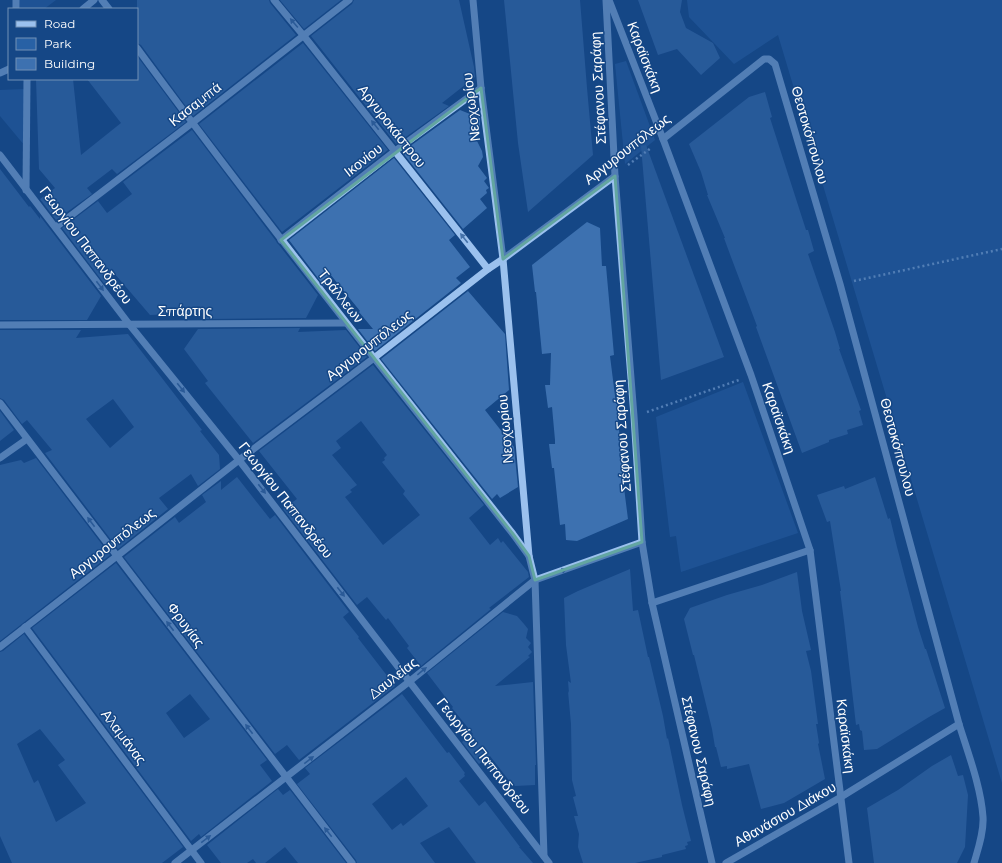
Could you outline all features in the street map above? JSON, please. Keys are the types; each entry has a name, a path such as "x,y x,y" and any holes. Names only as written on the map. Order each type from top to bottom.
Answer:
{"street":[{"path":"84,8 94,0"},
{"path":"102,0 108,8"},
{"name":"Αργυροκάστρου","path":"274,0 488,269"},
{"name":"Κασαμπά","path":"56,227 192,123 348,0"},
{"name":"Νεοχωρίου","path":"473,0 503,259 529,556 535,580 544,856"},
{"name":"Καραϊσκάκη","path":"608,0 751,375 810,550 849,863"},
{"name":"Στέφανου Σαράφη","path":"608,0 615,176 634,416 642,542 652,603 712,863"},
{"name":"Τράλλεων","path":"138,49 192,123 345,323 514,534 529,556"},
{"name":"Θεοτοκόπουλου","path":"755,65 764,59 770,59 775,64 840,284 979,791 983,818 980,842 974,863"},
{"name":"Αργυρουπόλεως","path":"662,139 755,65"},
{"path":"26,190 27,80"},
{"name":"Ικονίου","path":"281,240 395,152 482,88"},
{"name":"Γεωργίου Παπανδρέου","path":"0,155 129,324 239,460 549,863"},
{"name":"Αργυρουπόλεως","path":"0,647 239,460 374,358 488,269 615,176"},
{"name":"Σπάρτης","path":"0,325 345,323"},
{"name":"Φρυγίας","path":"0,403 352,863"},
{"path":"0,458 27,439"},
{"name":"Δαυλείας","path":"175,863 410,681 535,580 642,542"},
{"path":"652,603 810,550"},
{"name":"Αλαμάνας","path":"25,627 201,863"},
{"name":"Αθανάσιου Διάκου","path":"726,863 841,797 960,724"}],"path":[{"name":"Αργυρουπόλεως","path":"615,176 662,139"},
{"path":"840,284 1002,249"},
{"path":"634,416 751,375"}],"highlighted area":[{"path":"481,88 503,259 615,176 642,542 535,580 529,556 513,534 281,240"}],"green space":[{"path":"19,0 56,0 45,8 20,8"},
{"path":"687,0 1002,0 1002,783 778,35 734,64 689,17"},
{"path":"626,61 655,140 625,164 615,64"},
{"path":"26,89 25,146 0,116 0,90"},
{"path":"743,382 798,533 681,572 676,536 670,537 656,417"}],"building":[{"path":"137,0 269,0 296,35 193,116 141,45 138,44"},
{"path":"280,0 341,0 304,29"},
{"path":"354,0 459,0 475,77 442,103 449,106 396,144 311,36 352,4"},
{"path":"504,0 580,0 593,155 528,212 518,143"},
{"path":"638,0 682,0 680,12 686,28 713,43 720,58 701,75 677,49 658,55"},
{"path":"303,43 388,150 282,232 199,124"},
{"path":"138,57 186,122 117,174 112,169 87,188 92,194 56,220 40,199 55,188 39,169 36,80 73,80 81,155 121,123 88,80 138,80"},
{"path":"765,92 772,117 770,118 814,251 808,254 835,332 839,349 861,410 859,411 863,425 847,430 848,434 829,440 829,442 802,453 725,238 707,195 701,172 689,144 749,97"},
{"path":"460,110 480,118 480,133 475,137 482,151 483,157 478,166 487,178 484,181 489,188 486,190 487,193 480,199 487,208 463,229 402,152"},
{"path":"192,130 318,295 306,318 205,319 209,312 150,315 114,273 106,286 62,228 98,201 107,213 132,194 123,182"},
{"path":"646,145 724,357 661,380 641,146"},
{"path":"394,158 455,235 449,240 470,267 456,278 461,283 375,351 358,329 373,329 359,312 360,311 330,274 324,286 289,240"},
{"path":"0,169 40,219 40,216 101,296 87,320 0,320"},
{"path":"587,222 600,228 602,266 606,266 614,355 610,356 617,404 623,480 628,519 577,541 566,540 565,524 560,525 554,468 552,468 549,444 555,444 552,407 548,408 545,385 550,385 551,353 542,354 532,265"},
{"path":"468,291 505,334 509,390 485,410 514,447 518,487 500,498 497,494 492,499 381,359"},
{"path":"300,328 298,332 346,330 367,357 253,443 205,383 208,381 184,349 198,329"},
{"path":"0,330 81,330 76,338 128,334 202,430 200,431 219,455 220,469 198,486 191,474 159,498 168,509 118,549 45,453 52,450 27,420 22,424 4,400 0,398","holes":["113,399 134,427 110,448 86,419"]},
{"path":"373,365 484,505 469,518 490,545 498,538 501,543 503,541 528,572 529,577 489,608 491,609 421,666 407,648 409,646 388,618 386,620 367,597 357,605 283,509 297,499 259,451","holes":["361,421 387,455 384,458 385,460 382,462 405,491 403,494 420,515 383,545 345,497 352,492 350,490 357,485 332,455 341,448 336,441"]},
{"path":"0,411 14,430 0,441"},
{"path":"36,458 110,555 0,641 0,465 21,460 24,463"},
{"path":"237,477 270,519 275,515 349,612 343,617 395,686 299,760 287,745 275,754 124,557 175,517 179,523 206,502 202,495 221,481 221,490"},
{"path":"875,477 888,519 890,518 918,627 945,708 877,749 864,750 862,731 860,730 859,724 856,725 841,591 830,521 827,522 817,495 844,486 845,489"},
{"path":"116,563 267,760 260,765 272,781 201,837 199,834 191,841 32,628","holes":["190,694 210,719 184,738 166,713"]},
{"path":"630,569 633,611 638,610 691,841 687,842 688,845 685,846 686,849 662,855 662,857 635,863 583,863 578,847 579,834 574,816 578,816 573,797 576,796 572,780 571,724 568,681 571,683 566,645 564,598"},
{"path":"797,572 802,611 811,650 806,651 811,671 818,724 816,724 818,744 825,779 784,803 761,809 749,764 727,769 727,766 721,767 684,619 690,608"},
{"path":"503,612 517,616 528,629 526,638 531,643 528,647 532,652 528,656 530,657 495,686 533,682 536,765 535,785 515,786 490,756 479,764 462,742 473,734 427,673"},
{"path":"24,634 183,847 162,863 12,863 0,836 0,652","holes":["40,729 65,760 58,765 86,803 56,822 38,780 34,783 17,744"]},
{"path":"402,694 447,753 449,752 465,773 465,776 459,781 479,806 485,801 519,847 533,863 476,863 449,827 420,843 435,863 357,863 297,784 310,774 305,768","holes":["406,777 428,806 403,826 401,823 392,830 372,804"]},
{"path":"951,755 958,776 963,775 968,795 965,847 957,863 874,863 867,808 898,790 932,766"},
{"path":"278,789 283,795 290,790 346,863 298,863 285,847 265,863 256,863 253,859 247,863 221,863 207,845"}]}
